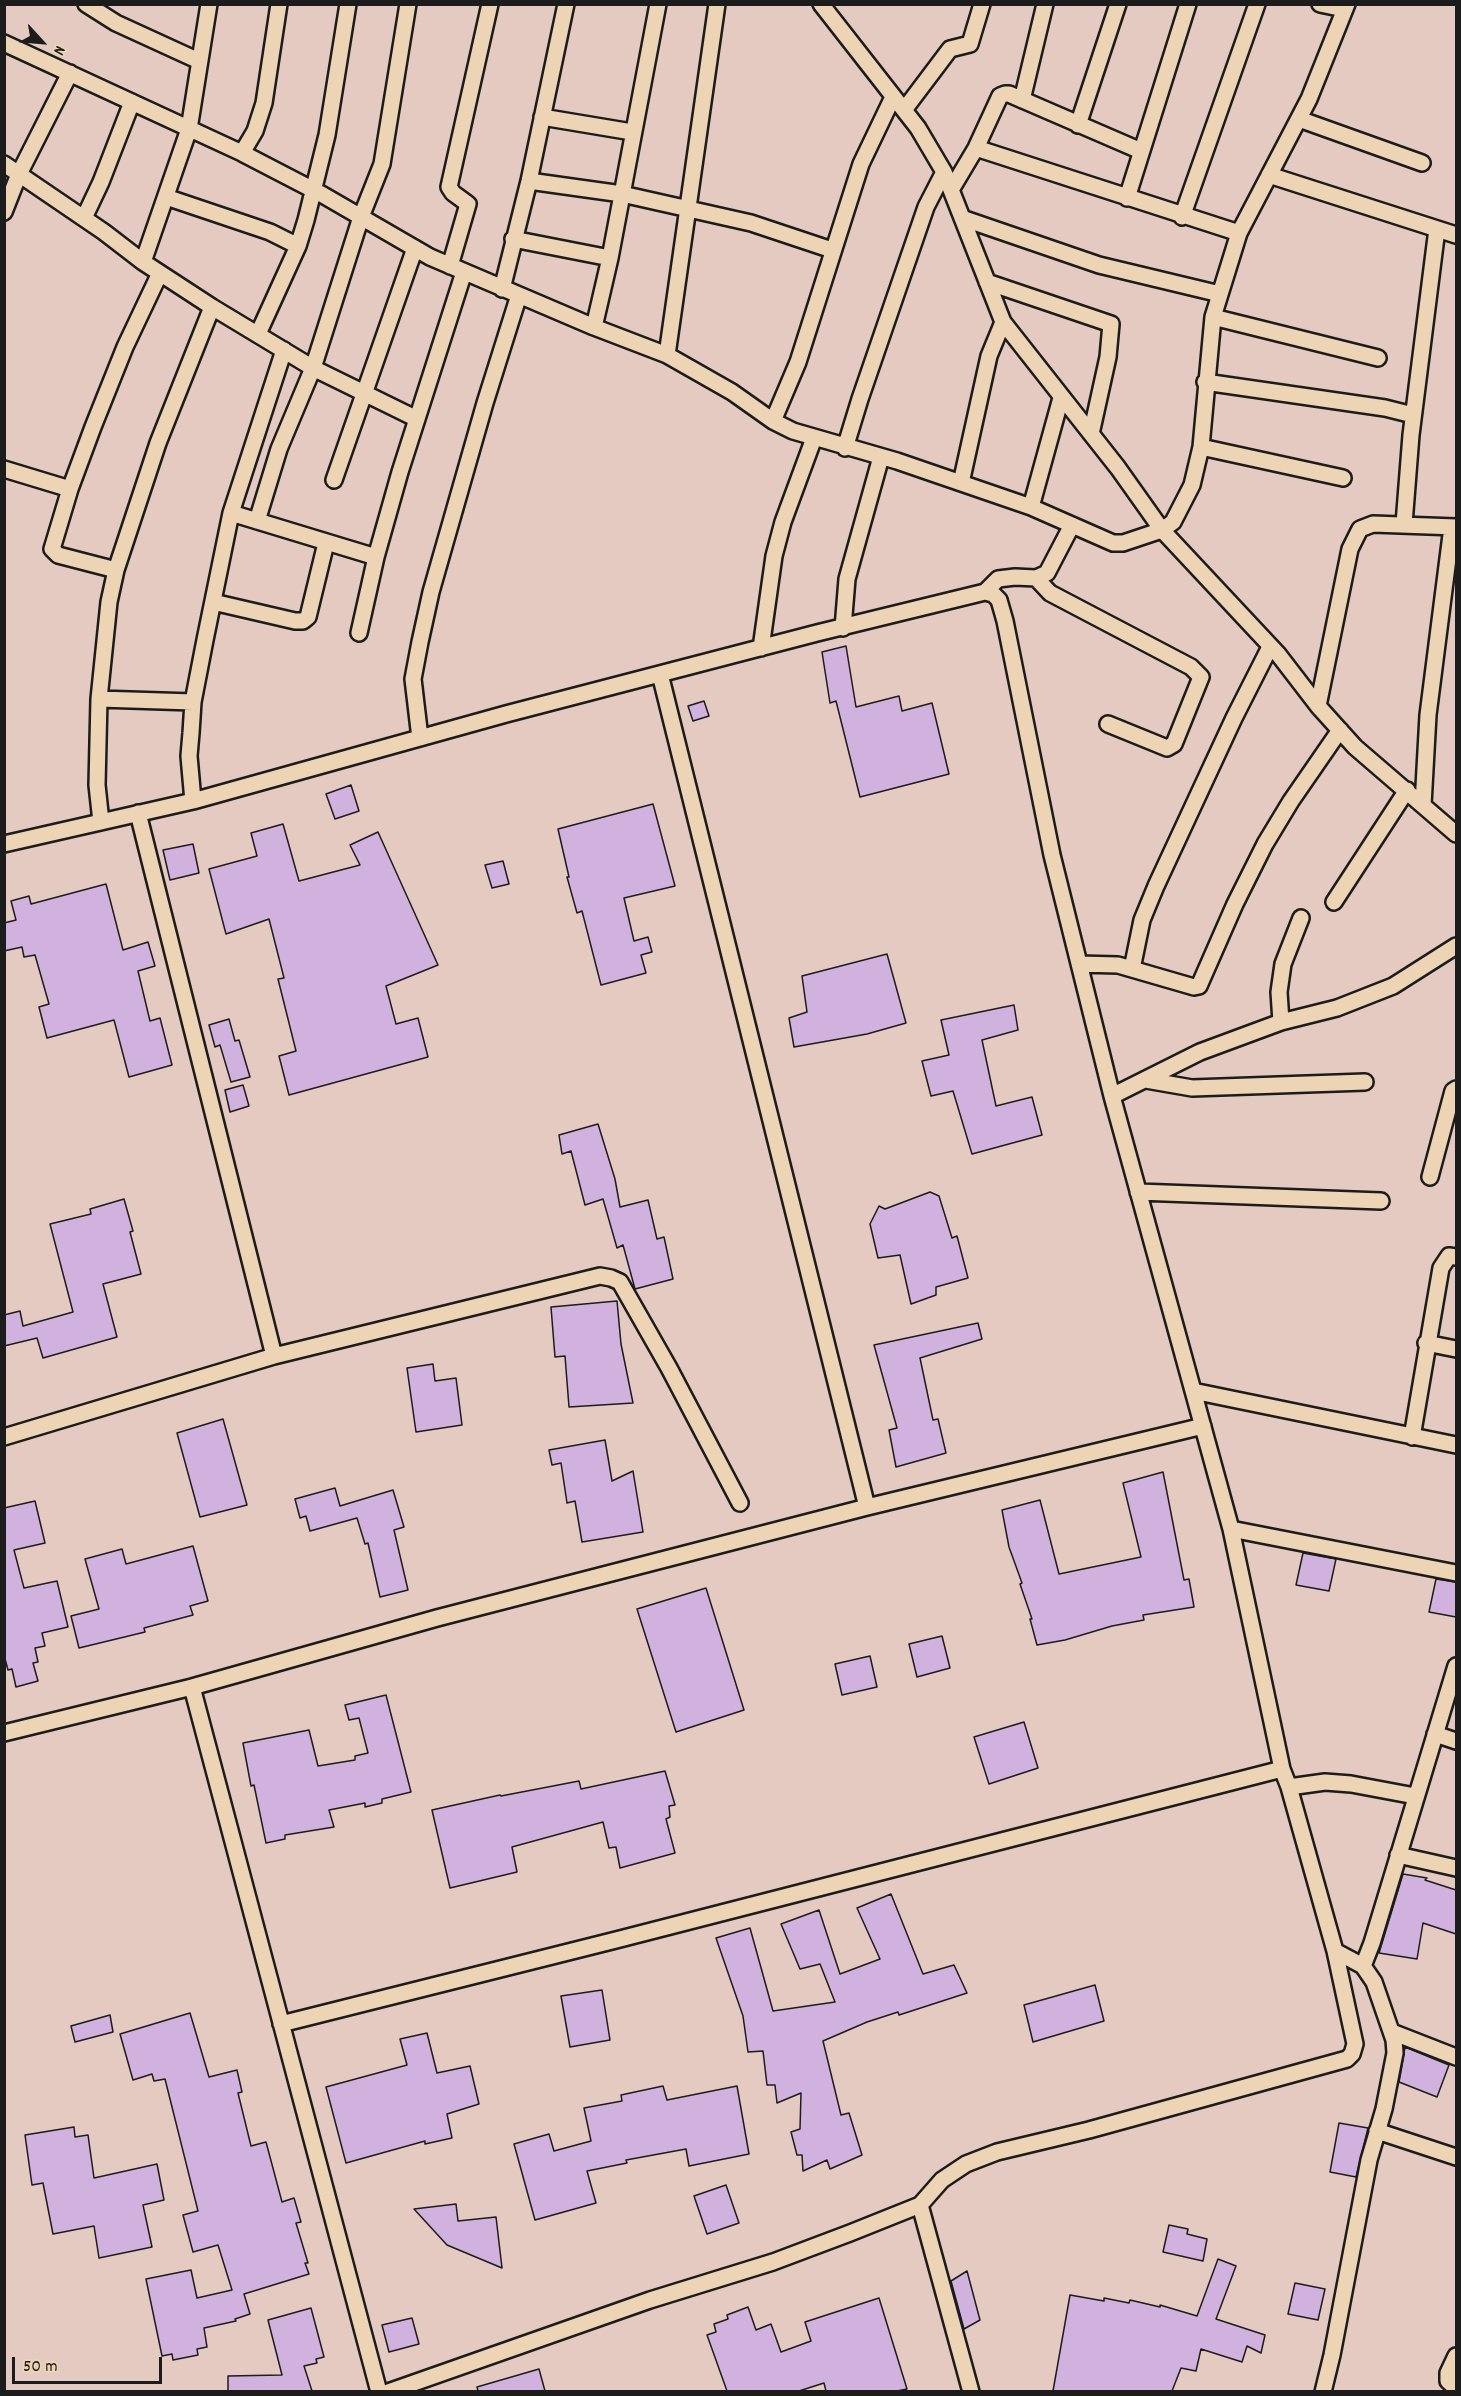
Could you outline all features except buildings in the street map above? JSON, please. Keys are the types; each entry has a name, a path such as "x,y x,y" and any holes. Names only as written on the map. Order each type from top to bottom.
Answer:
{"street":[{"path":"86,4 116,23 199,61"},
{"path":"143,262 189,129 209,4"},
{"path":"242,153 255,131 264,103 279,4"},
{"path":"258,334 298,246 327,135 348,4"},
{"path":"257,521 279,449 314,368 361,217 382,164 408,4"},
{"path":"359,633 376,557 417,418 457,269 468,204 453,193 450,187 490,4"},
{"path":"502,289 529,181 566,4"},
{"path":"594,327 610,258 658,4"},
{"path":"667,355 717,4"},
{"path":"821,4 918,128 944,172 1003,322 1091,434 1162,530 1270,647 1355,747 1455,830"},
{"path":"904,110 950,49 970,44 982,4"},
{"path":"1022,100 1045,4"},
{"path":"1078,124 1118,4"},
{"path":"1126,198 1188,4"},
{"path":"1182,217 1257,4"},
{"path":"6,47 70,73 242,153 457,269 667,355 732,392 773,421 793,431 962,483 1031,507 1113,543 1123,543 1162,530 1173,522 1192,485 1201,447 1205,382 1213,317 1239,233 1310,99 1346,7 1320,4"},
{"path":"4,212 19,174 70,73"},
{"path":"951,190 976,148 1000,96 1009,94 1141,151"},
{"path":"773,421 798,362 861,164 893,97"},
{"path":"84,218 101,182 132,102"},
{"path":"542,117 632,132"},
{"path":"1299,118 1422,163"},
{"path":"976,148 1182,217 1239,233"},
{"path":"4,164 84,218 143,262 212,307 314,368 417,418"},
{"path":"845,448 926,207 944,172"},
{"path":"1269,175 1456,235"},
{"path":"529,181 622,194 751,223 832,250"},
{"path":"166,197 270,232 298,246"},
{"path":"962,218 1099,265 1220,294"},
{"path":"1404,524 1413,415 1437,229"},
{"path":"513,239 610,258"},
{"path":"334,480 415,248"},
{"path":"116,570 58,555 52,549 70,489 125,347 160,273"},
{"path":"987,282 1111,324 1108,357 1091,434"},
{"path":"420,738 413,679 431,592 485,403 519,295"},
{"path":"101,822 97,784 99,699 108,602 116,570 158,443 212,307"},
{"path":"1213,317 1378,358"},
{"path":"962,483 989,356 1003,322"},
{"path":"193,801 189,756 193,702 213,602 231,513 284,350"},
{"path":"1205,382 1385,408 1413,415"},
{"path":"1031,507 1061,398"},
{"path":"761,648 774,556 783,522 814,438"},
{"path":"1201,447 1343,478"},
{"path":"843,628 847,579 880,457"},
{"path":"4,469 70,489"},
{"path":"231,513 376,557"},
{"path":"1318,706 1350,549 1360,529 1373,524 1454,527 1428,716 1423,805"},
{"path":"985,592 998,579 1036,578 1047,573 1072,525"},
{"path":"213,602 303,621 308,617 326,543"},
{"path":"1036,578 1050,593 1191,667 1201,677 1173,744 1167,748 1108,724"},
{"path":"6,840 193,801 660,674 985,592 993,594 999,600 1005,621 1052,855 1112,1096 1231,1529 1282,1769 1335,1951 1355,2044 1352,2054 1347,2059 1101,2127 997,2152 966,2164 942,2180 920,2205 773,2262 650,2300 388,2391"},
{"path":"1132,969 1142,920 1156,886 1234,718 1270,647"},
{"path":"660,674 867,1507"},
{"path":"99,699 193,702"},
{"path":"1079,964 1108,963 1194,987 1199,986 1235,904 1265,844 1291,801 1340,730"},
{"path":"1334,902 1407,790"},
{"path":"138,813 274,1356"},
{"path":"1281,1022 1279,992 1283,964 1301,918"},
{"path":"1112,1096 1200,1052 1281,1022 1337,1008 1393,986 1456,946"},
{"path":"1146,1080 1192,1088 1365,1082"},
{"path":"1430,1177 1453,1091 1456,1089"},
{"path":"1138,1192 1381,1201"},
{"path":"1412,1437 1426,1343 1441,1268 1449,1256 1456,1257"},
{"path":"5,1436 274,1356 600,1276 620,1282 664,1358 741,1503"},
{"path":"1426,1343 1456,1349"},
{"path":"1193,1391 1412,1437 1456,1444"},
{"path":"4,1733 192,1687 437,1618 867,1507 1203,1426"},
{"path":"1231,1529 1456,1573"},
{"path":"1363,1966 1456,1666"},
{"path":"192,1687 379,2391"},
{"path":"1435,1734 1456,1741"},
{"path":"281,2024 1282,1769"},
{"path":"1289,1787 1325,1782 1351,1784 1415,1796"},
{"path":"1398,1855 1456,1868"},
{"path":"1323,2391 1369,2160 1395,2053 1392,2032 1374,1982 1363,1966 1335,1951"},
{"path":"1392,2032 1456,2057"},
{"path":"1377,2131 1456,2157"},
{"path":"920,2205 971,2391"},
{"path":"1456,2356 1448,2373 1448,2381 1456,2388"}]}
